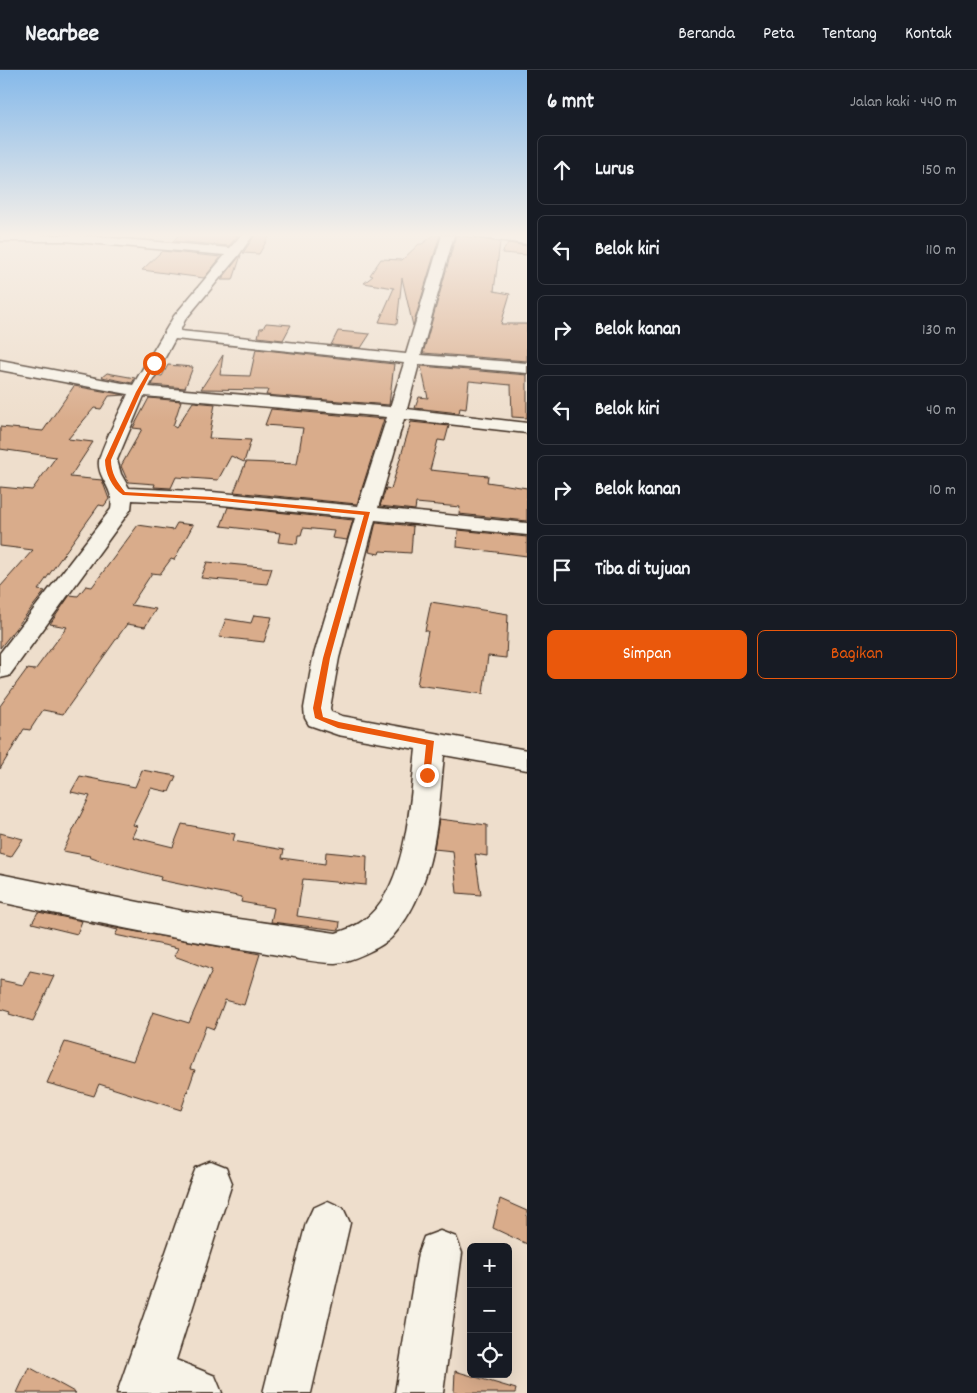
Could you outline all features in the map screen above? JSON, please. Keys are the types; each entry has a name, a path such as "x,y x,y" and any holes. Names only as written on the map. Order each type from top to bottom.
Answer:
{"street":[{"path":"4,660 121,509 123,494 111,476 108,469 108,460 138,392 174,327 199,297"},
{"path":"430,297 397,413 383,454 368,514 326,658 317,708 319,718 338,725 527,760"},
{"path":"174,327 412,359 527,368"},
{"path":"0,365 138,392 397,413 527,428"},
{"path":"123,494 212,498 527,529"},
{"path":"0,888 182,926 336,948 359,940 379,928 396,908 407,887 413,866 422,816 431,743"},
{"path":"198,1393 144,1383 211,1183"},
{"path":"287,1393 328,1224"},
{"path":"419,1393 440,1253"}],"building":[{"path":"390,297 400,297 397,324 379,322"},
{"path":"406,297 422,297 413,326"},
{"path":"439,297 509,297 501,324 527,324 527,361 423,353"},
{"path":"266,323 291,325 283,340 258,337 260,328 263,328"},
{"path":"338,331 370,334 361,348 331,345"},
{"path":"256,349 394,364 389,405 266,395 268,390 201,389 223,355 220,375 250,376"},
{"path":"168,365 193,367 185,388 152,385 157,375 162,376"},
{"path":"421,366 527,375 527,418 512,417 511,385 469,381 466,409 460,408 459,413 415,408 419,397 428,398"},
{"path":"107,373 135,378 132,383 102,377"},
{"path":"74,386 125,395 109,396 101,409 94,408 68,439 93,442 70,477 102,480 109,499 104,506 99,505 38,590 45,591 0,648 0,587 33,550 0,546 0,487 32,490 56,457 0,449 0,427 43,431"},
{"path":"149,398 181,401 173,426 176,428 193,402 215,404 209,438 251,440 244,462 231,456 218,480 176,477 171,488 154,487 155,484 128,482 121,466 142,429 133,428"},
{"path":"271,409 384,419 357,504 234,492 246,462 297,464 303,428 265,425"},
{"path":"411,422 449,426 445,441 438,440 430,470 488,476 487,482 527,488 527,521 459,514 460,507 416,503 415,510 380,506 386,488 391,489"},
{"path":"228,507 353,520 347,540 332,538 334,531 303,528 301,535 298,535 297,544 278,542 280,533 221,526"},
{"path":"376,522 413,526 411,553 380,551 379,554 369,552"},
{"path":"177,523 193,525 174,560 171,559 160,574 152,573 131,605 156,609 145,627 127,624 63,714 43,710 30,730 24,729 0,769 0,706 27,669 35,670 67,627 50,624 70,595 78,596 86,586 92,587 138,525 173,530"},
{"path":"458,530 527,537 527,556 457,547"},
{"path":"207,562 272,568 267,584 201,578"},
{"path":"431,602 508,614 506,658 488,656 483,694 417,685 428,631 425,631"},
{"path":"254,615 272,617 264,642 219,637 226,619 251,623"},
{"path":"142,770 176,776 169,792 151,788 133,825 137,826 132,837 173,847 182,824 235,834 233,841 284,850 282,858 325,864 326,852 367,856 366,885 303,879 297,916 340,922 339,930 271,922 274,908 241,902 242,897 160,880 161,877 97,860 90,856 63,851 90,796 71,792 80,776 135,787"},
{"path":"439,819 487,825 487,856 475,854 481,895 457,893 453,851 434,849"},
{"path":"0,833 23,839 11,857 0,854"},
{"path":"38,912 82,921 77,934 32,923"},
{"path":"88,923 260,954 244,1005 225,1000 214,1029 206,1026 190,1069 195,1070 181,1110 99,1084 94,1096 47,1083 65,1042 133,1061 153,1012 189,1023 212,970 174,956 178,948 115,935 118,930"},
{"path":"30,971 54,976 33,1021 9,1014 10,1012 0,1009 0,980 23,985"},
{"path":"500,1199 527,1211 527,1244 493,1228"},
{"path":"29,1367 76,1393 17,1393"},
{"path":"455,1371 467,1375 467,1378 479,1378 516,1389 515,1393 454,1393"}],"route":[{"path":"154,363 138,392 108,460 108,469 114,482 123,494 212,498 368,514 326,658 317,708 319,718 338,725 431,743 427,775"}]}
